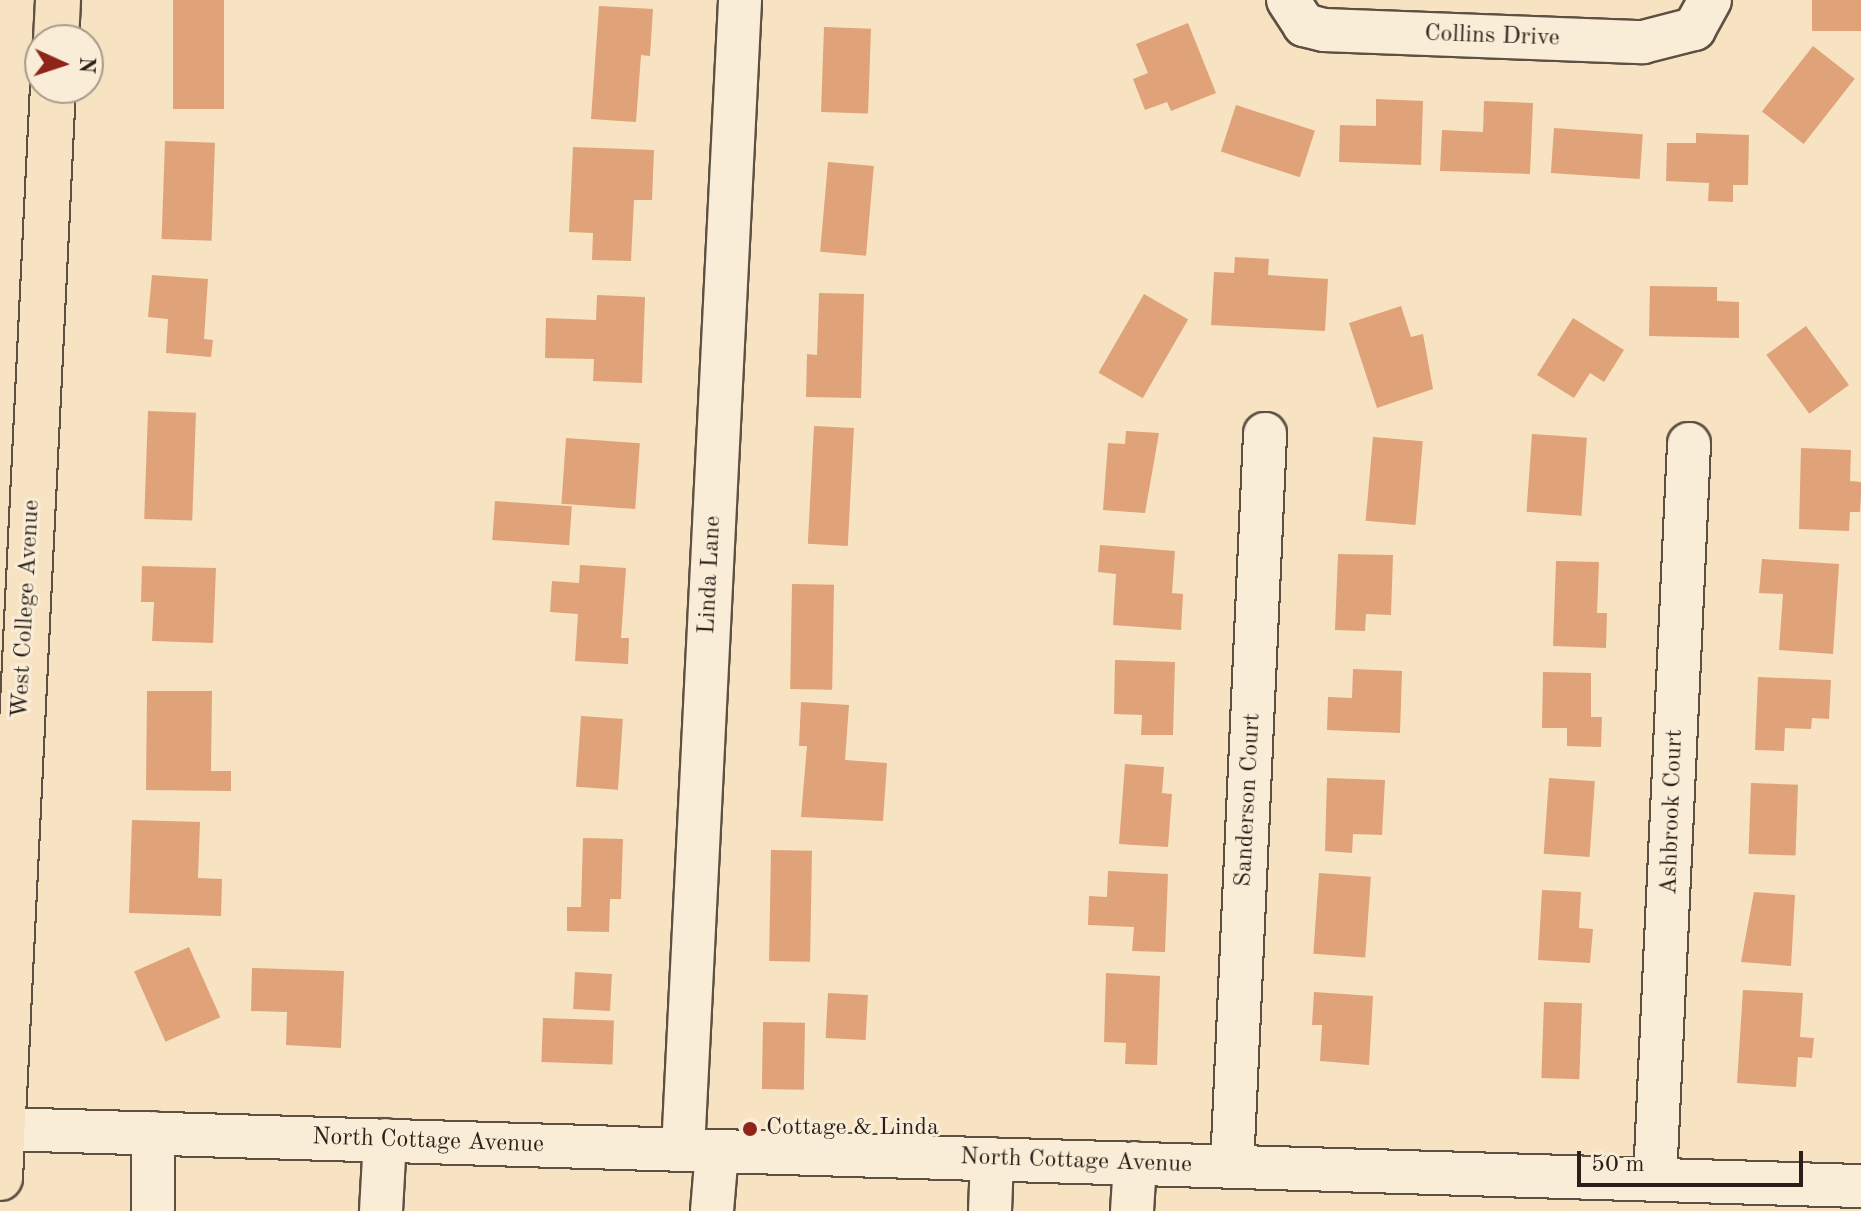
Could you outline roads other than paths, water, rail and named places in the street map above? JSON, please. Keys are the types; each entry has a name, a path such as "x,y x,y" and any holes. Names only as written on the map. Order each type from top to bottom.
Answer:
{"main road":[{"path":"57,24 58,0"},
{"name":"West College Avenue","path":"0,1178 52,104"}],"street":[{"name":"Linda Lane","path":"712,1211 700,1150 740,0"},
{"name":"Collins Drive","path":"1290,7 1324,30 1643,42 1702,15"},
{"name":"Sanderson Court","path":"1232,1167 1265,434"},
{"name":"Ashbrook Court","path":"1655,1179 1689,444"},
{"name":"North Cottage Avenue","path":"1,1129 1232,1167 1551,1194 1655,1179 1861,1186"},
{"path":"153,1133 153,1211"},
{"path":"381,1211 385,1140"},
{"path":"990,1211 992,1159"},
{"path":"1132,1211 1135,1163"}],"place":[{"name":"Cottage & Linda","path":"750,1129"}]}
